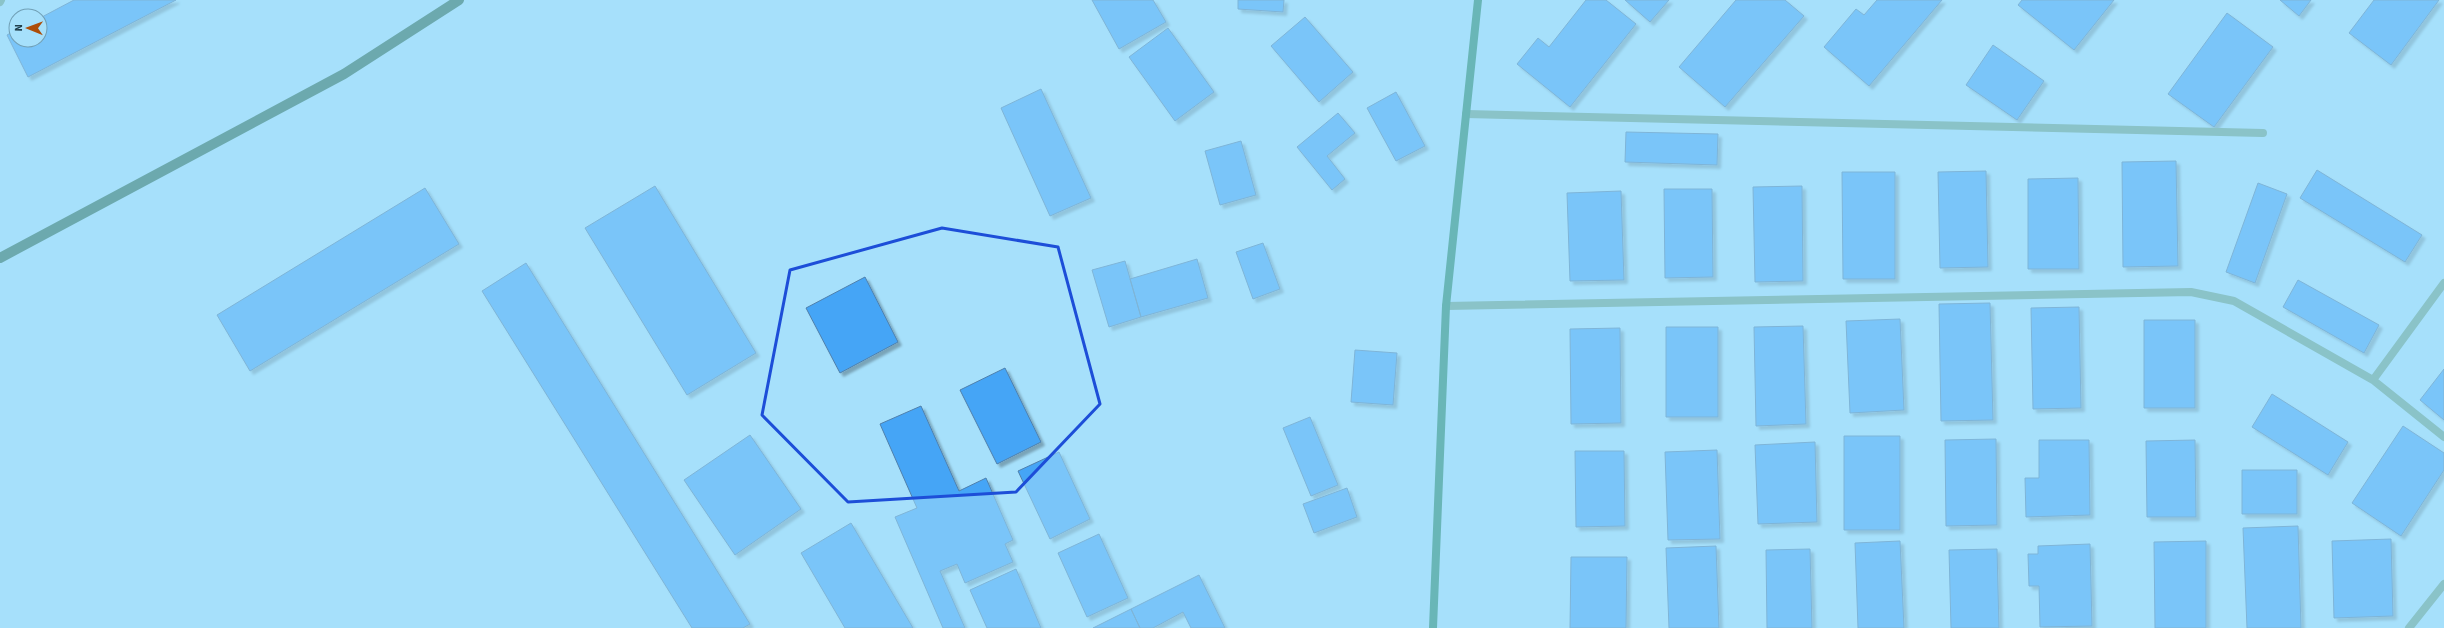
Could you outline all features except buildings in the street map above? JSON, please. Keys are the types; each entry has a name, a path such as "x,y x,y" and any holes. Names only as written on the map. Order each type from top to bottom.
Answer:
{"main road":[{"path":"0,258 344,74 459,0"},
{"path":"1433,628 1446,306 1478,0"}],"street":[{"path":"1466,114 2263,133"},
{"path":"2373,380 2444,283"},
{"path":"1446,306 2191,292 2234,301 2373,380 2444,437"},
{"path":"2409,628 2444,584"}],"highlighted area":[{"path":"942,228 1058,247 1100,404 1016,492 848,502 762,415 790,270"}]}
